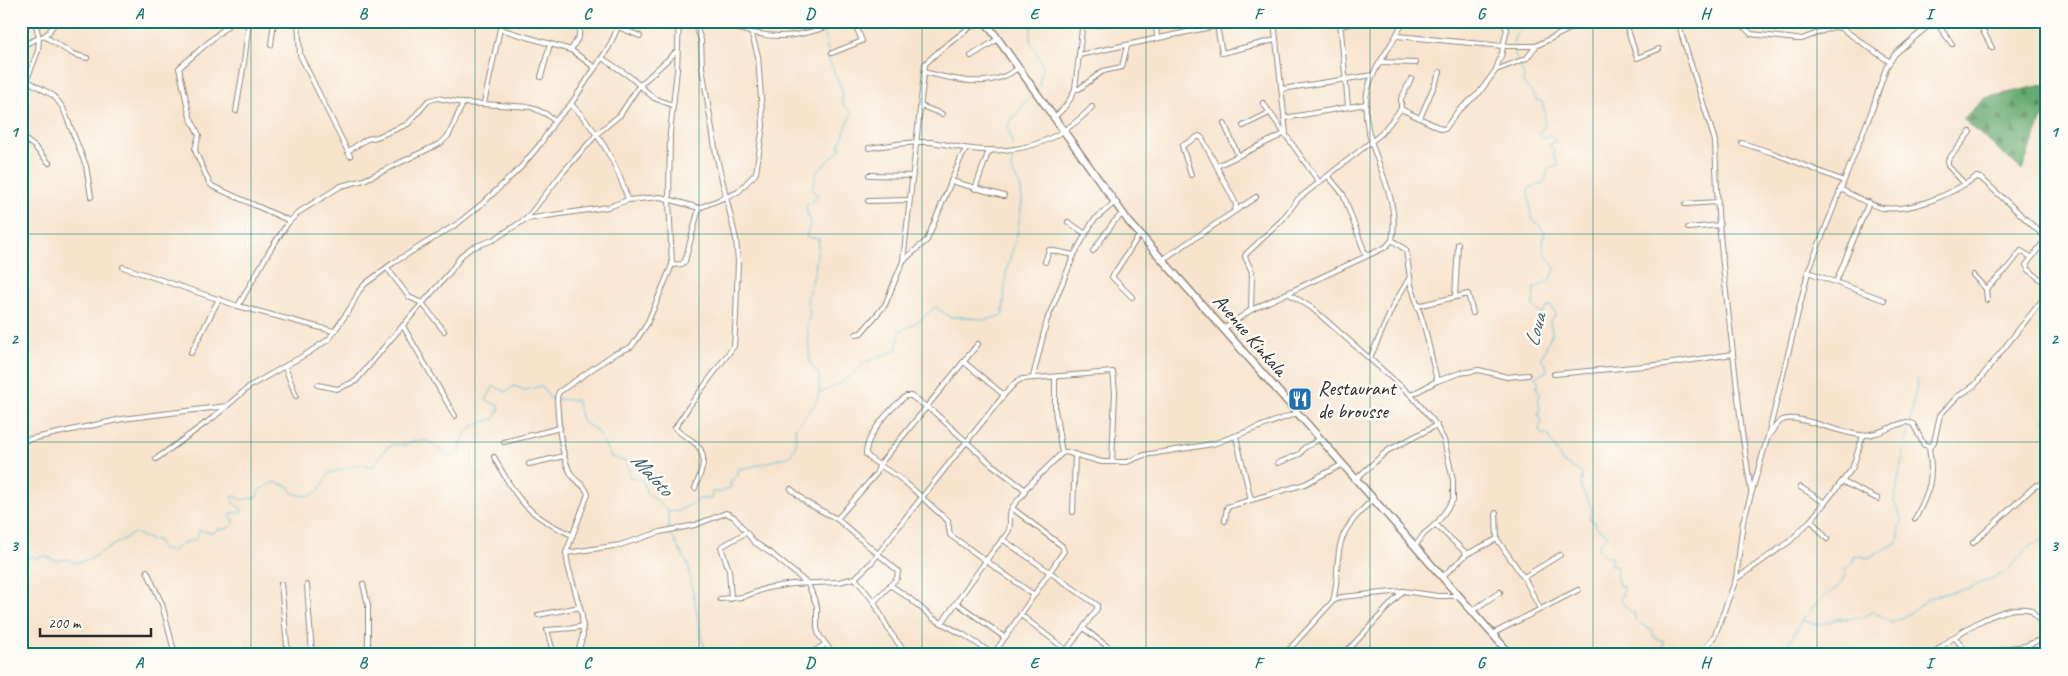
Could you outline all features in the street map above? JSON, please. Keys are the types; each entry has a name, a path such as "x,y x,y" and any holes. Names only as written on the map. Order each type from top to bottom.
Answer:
{"main road":[{"name":"Avenue Kinkala","path":"985,21 1122,214 1511,655"}],"street":[{"path":"35,21 42,37 74,54 88,58"},
{"path":"21,46 49,32 56,21"},
{"path":"233,21 179,68 190,116 199,135 195,149 196,153 212,186 290,221"},
{"path":"236,111 249,21"},
{"path":"271,45 274,21"},
{"path":"298,21 299,52 350,156"},
{"path":"484,104 500,29 500,21"},
{"path":"571,50 579,36 580,21"},
{"path":"156,459 227,406 250,386 285,367 329,339 351,307 358,290 387,268 457,224 521,168 555,121 571,104 594,67 602,58 618,27 618,21"},
{"path":"643,21 647,25"},
{"path":"576,655 581,645 583,626 566,553 588,494 586,488 570,472 564,456 556,397 559,392 614,354 631,347 647,324 672,265 669,200 672,105 677,70 679,21"},
{"path":"694,21 700,40 702,67 716,154 736,239 738,261 734,346 675,428 696,443 703,455 704,465 695,488"},
{"path":"715,21 751,34 793,36 842,21"},
{"path":"526,219 608,207 628,200 661,197 699,208 738,192 756,173 759,164 759,147 763,126 758,56 748,21"},
{"path":"832,53 862,41 854,21"},
{"path":"856,334 861,333 885,305 903,261 908,200 917,142 925,64 931,57 978,21"},
{"path":"1053,118 1063,111 1071,100 1075,89 1083,23 1097,25 1118,21"},
{"path":"1156,21 1157,38"},
{"path":"1216,21 1222,53 1275,40"},
{"path":"1079,55 1239,21"},
{"path":"1217,166 1286,131 1274,21"},
{"path":"1348,106 1340,24 1361,21"},
{"path":"1223,329 1251,310 1386,247 1392,240 1395,227 1392,200 1371,141 1366,104 1367,94 1374,75 1397,36 1403,21"},
{"path":"1402,110 1442,130 1445,129 1458,112 1484,87 1496,70 1507,29 1502,21"},
{"path":"1496,70 1520,59 1527,58 1536,46 1586,21"},
{"path":"1625,21 1637,58 1659,49"},
{"path":"1679,21 1684,46 1715,141 1718,202 1733,354 1751,492"},
{"path":"1738,21 1751,34 1797,39 1802,39 1833,27 1841,28 1890,62"},
{"path":"1701,655 1715,635 1736,579 1743,522 1768,436 1808,272 1890,62 1896,54 1935,21 1952,44"},
{"path":"1978,21 1992,48"},
{"path":"618,27 640,36"},
{"path":"500,29 571,50 594,67"},
{"path":"1397,36 1502,46 1536,46"},
{"path":"21,96 42,37"},
{"path":"972,56 998,39"},
{"path":"541,77 550,44"},
{"path":"1075,89 1079,89 1104,71 1122,67 1127,46"},
{"path":"318,385 338,389 356,381 450,272 462,255 471,248 492,240 526,219 564,171 597,134 620,115 639,86 677,50"},
{"path":"602,58 629,76 654,98 672,105"},
{"path":"1380,62 1416,63"},
{"path":"924,72 979,83 1001,79 1018,68"},
{"path":"1420,118 1440,72"},
{"path":"1282,90 1345,78 1374,75"},
{"path":"1251,310 1252,272 1245,257 1246,254 1282,220 1298,199 1381,134 1402,110 1401,99 1411,79"},
{"path":"26,80 54,96 63,108 86,166 91,197"},
{"path":"348,152 367,139 408,124 421,108 437,98 463,103 531,107 546,114 555,121"},
{"path":"238,306 270,250 290,221 299,212 341,186 364,180 441,143 449,135 463,103"},
{"path":"1263,103 1283,134 1319,182"},
{"path":"571,104 590,122 622,181 628,200"},
{"path":"1285,118 1366,104"},
{"path":"921,106 942,114"},
{"path":"869,148 917,142 966,149 1014,149 1038,144 1063,132 1092,107"},
{"path":"1243,126 1269,113"},
{"path":"1224,123 1238,155"},
{"path":"1965,184 1947,163 1970,132"},
{"path":"21,136 35,147 49,163"},
{"path":"1191,175 1182,146 1199,136 1202,138 1236,204 1235,211"},
{"path":"1742,143 1844,181"},
{"path":"903,261 926,242 966,149"},
{"path":"976,189 988,153 993,150"},
{"path":"868,175 912,176"},
{"path":"1328,176 1343,194 1366,256"},
{"path":"1840,189 1882,208 1925,203 1950,193 1976,177 1981,178 2044,236 2045,240 2027,262 2027,267 2047,285"},
{"path":"951,181 1004,196"},
{"path":"1162,260 1256,197"},
{"path":"868,201 908,200"},
{"path":"1685,204 1718,202"},
{"path":"1836,282 1869,202"},
{"path":"1033,377 1047,320 1074,255 1095,218 1114,204"},
{"path":"672,265 682,264 685,261 699,208"},
{"path":"1093,251 1113,222 1122,214"},
{"path":"1068,222 1086,234"},
{"path":"1688,228 1720,224"},
{"path":"1132,297 1112,277 1140,234"},
{"path":"1392,240 1406,250 1417,306 1425,329 1438,381"},
{"path":"1455,297 1458,244"},
{"path":"1045,262 1049,250 1074,255"},
{"path":"1986,289 2006,270 2021,251 2031,258"},
{"path":"123,267 238,306 333,331"},
{"path":"387,268 409,296 422,303 444,331"},
{"path":"1808,272 1884,300"},
{"path":"1973,275 1986,289 1987,300"},
{"path":"1370,358 1394,304 1410,277"},
{"path":"1288,293 1312,308 1370,358 1411,395 1437,426 1448,451 1454,500 1415,546"},
{"path":"1417,306 1469,294 1472,312"},
{"path":"1929,447 1934,442 1940,415 1957,397 1975,386 2047,294"},
{"path":"191,353 218,299"},
{"path":"403,326 455,416"},
{"path":"837,519 876,474 880,464 978,344"},
{"path":"1554,374 1667,364 1733,354"},
{"path":"964,362 1004,395"},
{"path":"285,367 296,396"},
{"path":"279,370 287,373"},
{"path":"1411,395 1438,381 1460,373 1479,370 1507,377 1528,376"},
{"path":"720,599 750,596 767,588 839,582 855,578 879,554 921,497 1016,382 1033,377 1112,372 1115,392 1112,462"},
{"path":"1055,377 1055,410 1062,453"},
{"path":"1024,490 927,407 911,396 906,396 875,428 866,447 866,454 902,479 948,521 950,534 1034,596"},
{"path":"21,441 122,419 227,406"},
{"path":"942,623 1010,529 1010,511 1024,494 1024,490 1062,453 1075,454 1102,462 1127,462 1144,455 1184,450 1236,436 1297,413"},
{"path":"2041,422 2047,416"},
{"path":"1768,436 1784,419 1796,418 1820,426 1864,436 1907,422 1913,424 1922,443 1929,447"},
{"path":"1356,480 1387,451 1437,426"},
{"path":"504,442 560,428"},
{"path":"1236,436 1251,500"},
{"path":"1736,579 1790,541 1811,520 1843,482 1854,464 1864,436"},
{"path":"1278,463 1300,454 1304,448 1320,439"},
{"path":"1915,519 1931,483 1932,472 1929,447"},
{"path":"1073,512 1075,454"},
{"path":"494,456 527,508 546,524 572,535"},
{"path":"528,464 564,456"},
{"path":"1225,521 1227,507 1305,484 1343,464"},
{"path":"1843,482 1878,499"},
{"path":"1973,543 2035,486 2047,483"},
{"path":"1800,487 1825,503"},
{"path":"790,490 807,503 837,519 898,571 897,578 874,602"},
{"path":"1333,601 1342,539 1363,509 1373,499"},
{"path":"890,585 942,623 993,655 1064,554 1063,547 1012,508"},
{"path":"566,553 620,545 660,532 695,525 726,513 734,517 754,542 772,554 808,584 817,606 817,628 834,655"},
{"path":"1496,513 1497,539 1524,577 1540,608"},
{"path":"1811,520 1827,540"},
{"path":"1435,524 1467,554"},
{"path":"731,599 729,570 721,547 745,533"},
{"path":"1002,539 1098,607 1063,655"},
{"path":"1442,577 1467,554 1497,539"},
{"path":"1524,577 1560,555"},
{"path":"147,571 162,604 175,655"},
{"path":"855,578 874,602 890,632 907,655"},
{"path":"281,584 288,655"},
{"path":"363,584 368,605 368,655"},
{"path":"307,585 312,655"},
{"path":"1492,634 1578,590"},
{"path":"1338,655 1349,649 1404,592"},
{"path":"1284,655 1333,601 1348,596 1404,592 1438,596 1460,596"},
{"path":"1472,611 1500,592"},
{"path":"958,603 1004,637"},
{"path":"538,615 580,607"},
{"path":"1932,655 1982,620 2024,609 2032,610 2047,630"},
{"path":"1021,615 1066,650"},
{"path":"554,655 547,630 583,626"},
{"path":"1083,628 1119,655"},
{"path":"1983,655 2002,649 2026,646 2047,637"},
{"path":"1955,638 1969,655"},
{"path":"808,655 826,644"},
{"path":"472,652 478,655"}],"green space":[{"path":"2047,84 2047,118 2042,118 2022,170 1963,119 1985,98"}],"waterway":[{"name":"Maloto","path":"21,555 36,558 46,556 56,561 68,559 75,563 90,559 134,533 151,540 158,540 161,548 171,552 183,543 197,539 199,530 213,533 218,529 231,527 235,520 231,518 231,513 241,513 242,509 234,504 232,497 236,496 242,500 257,497 259,490 275,482 290,487 292,493 306,496 311,495 319,490 329,473 358,465 374,466 385,449 394,444 405,445 412,441 428,441 449,457 460,454 466,433 481,423 495,419 500,407 486,400 494,386 506,392 514,386 525,390 541,386 551,399 576,400 583,422 597,431 611,457 627,462 630,477 643,480 646,492 668,510 677,512 700,499 711,499 712,492 722,492 731,487 730,482 738,475 738,469 790,456 796,444 795,428 816,403 819,393 819,375 810,363 807,324 810,316 807,300 815,271 819,239 806,237 810,224 806,206 819,196 812,190 817,171 840,150 840,143 852,113 842,104 842,90 829,60 823,21"},
{"path":"1032,21 1030,40 1043,66 1039,86"},
{"name":"Loua","path":"1513,44 1515,36 1527,21"},
{"name":"Loua","path":"1513,48 1517,60"},
{"name":"Loua","path":"1519,64 1524,76 1523,82 1536,100 1541,101 1545,110 1544,128 1538,132 1543,138 1551,135 1555,139 1555,142 1550,144 1550,147 1555,151 1553,154 1558,165 1549,169 1546,179 1542,183 1528,189 1531,217 1545,232 1544,251 1555,268 1553,275 1548,281 1534,288 1533,306 1541,314 1549,306 1552,306 1553,311 1557,314 1550,320 1552,333 1541,359 1546,364 1547,371 1535,377 1539,383 1536,387 1540,393 1538,399 1540,408 1538,413 1541,421 1539,431 1542,434 1547,434 1562,462 1582,473 1581,488 1592,509 1589,519 1594,521 1597,528 1608,535 1598,545 1599,550 1605,556 1612,557 1610,564 1617,566 1616,573 1619,586 1625,587 1620,600 1634,613 1635,620 1652,630 1656,638 1664,641 1660,655"},
{"path":"1012,145 1008,125 1029,97"},
{"path":"820,393 843,382 866,362 896,350 900,331 919,321 935,307 950,317 986,320 1003,315 1006,273 1017,234 1022,203 1021,188 1011,169 1013,153"},
{"path":"1802,620 1818,601 1841,583 1845,575 1845,569 1853,563 1854,557 1868,558 1895,544 1899,538 1899,528 1903,521 1894,502 1918,379"},
{"path":"668,511 669,531 688,565 702,641 709,655"},
{"path":"1782,655 1802,620 1817,625 1837,619 1862,618 1873,611 1892,623 1910,613 1930,597 1969,588 2005,573 2027,548 2047,537"}],"place":[{"name":"Restaurant de brousse","path":"1300,399"}]}
